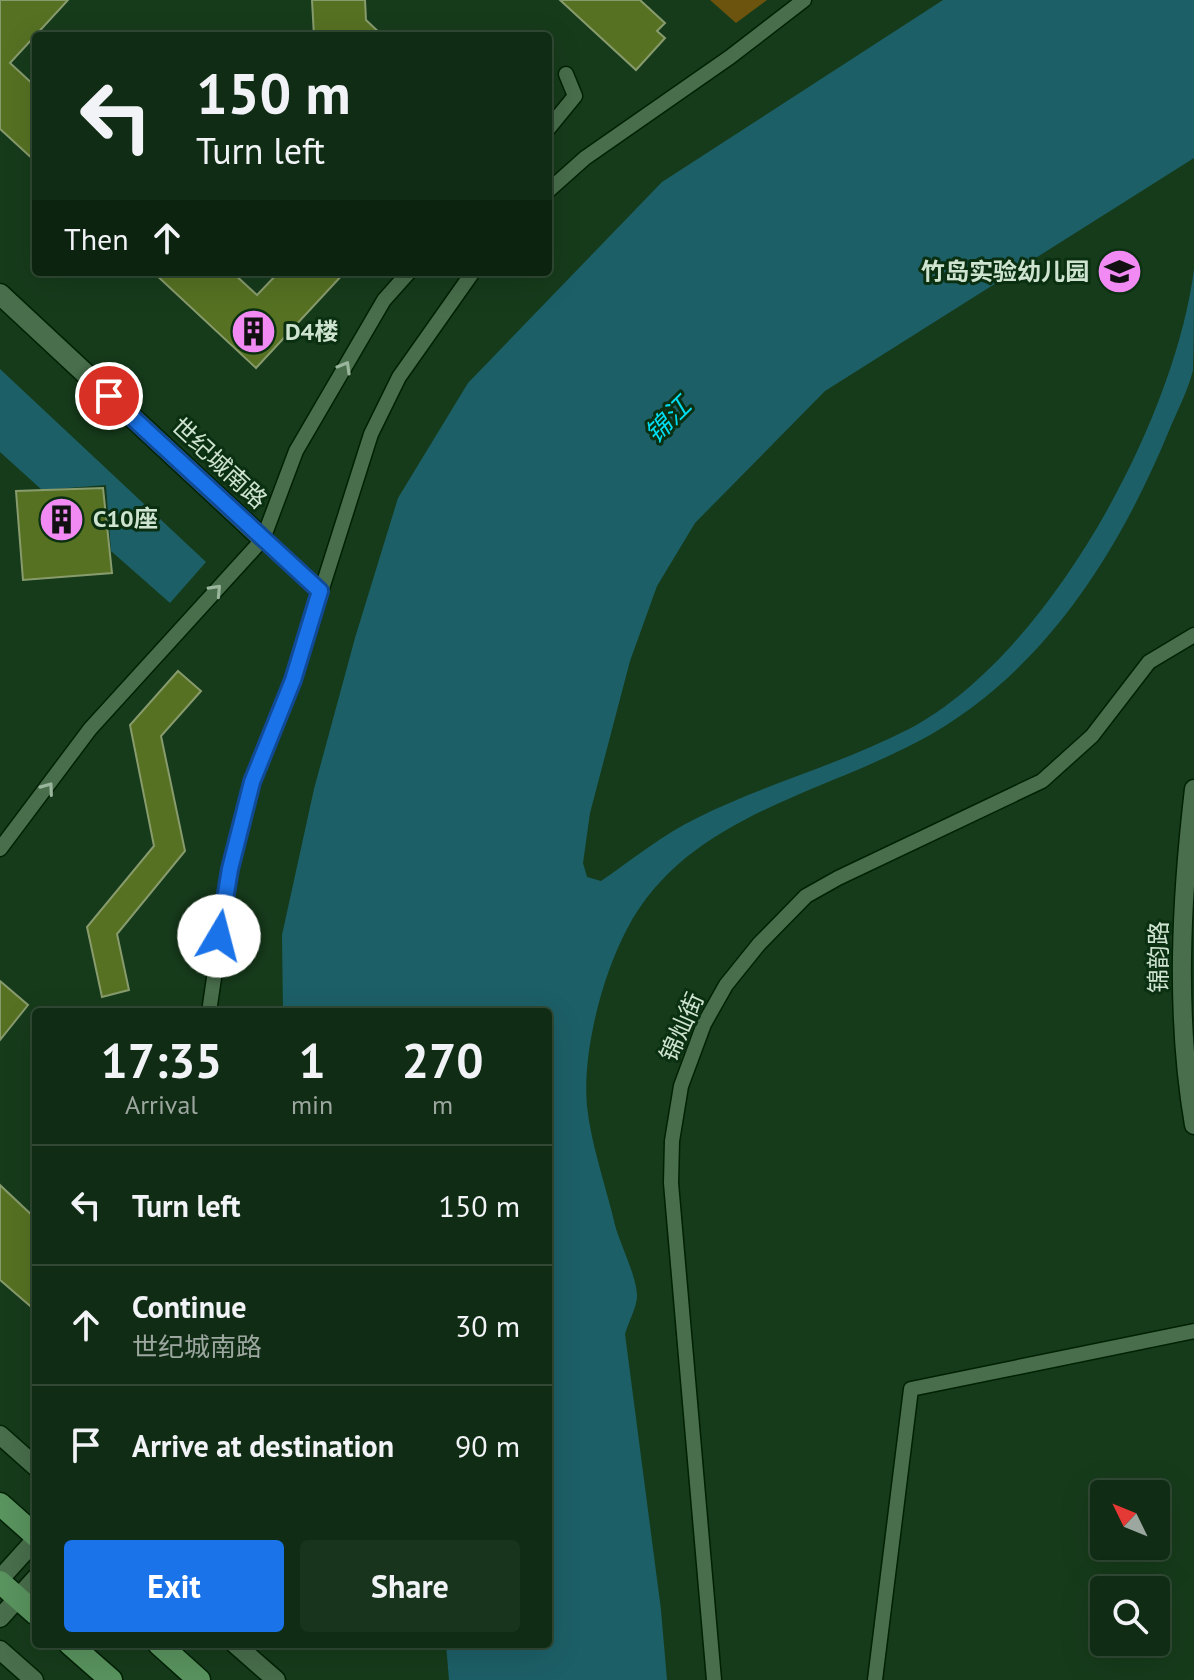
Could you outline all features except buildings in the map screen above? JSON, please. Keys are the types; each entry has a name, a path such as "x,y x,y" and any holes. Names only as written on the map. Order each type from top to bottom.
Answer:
{"main road":[{"name":"世纪城南路","path":"0,294 263,539"},
{"path":"0,1504 32,1533"},
{"path":"0,1580 32,1610"},
{"path":"75,1648 111,1680"},
{"path":"163,1648 199,1680"}],"street":[{"path":"552,187 585,158 730,57 804,0"},
{"path":"552,124 575,96 566,74"},
{"path":"0,849 90,729 263,539 296,451 384,300 405,276"},
{"path":"210,1008 230,869 252,782 293,680 371,434 399,377 470,276"},
{"path":"263,539 320,591"},
{"name":"锦灿街","path":"714,1680 671,1183 672,1141 681,1086 704,1024 734,975 806,896 1042,781 1092,736 1149,662 1194,635"},
{"name":"锦韵路","path":"1194,789 1182,947 1185,1073 1194,1125"},
{"path":"875,1680 911,1389 1194,1331"},
{"path":"0,1435 32,1463"},
{"path":"0,1580 32,1542"},
{"path":"0,1618 32,1582"},
{"path":"240,1648 276,1680"},
{"path":"0,1650 34,1680"}],"shaded area":[{"path":"710,0 767,0 736,23"}],"water":[{"name":"锦江","path":"943,0 1194,0 1194,158 825,391 695,523 657,586 630,661 590,813 583,863 587,877 601,881 684,824 909,729 960,695 1010,648 1055,591 1096,529 1132,462 1161,395 1182,329 1194,269 1193,370 1182,402 1147,480 1098,569 1036,649 1000,684 961,715 917,742 756,814 717,835 682,861 652,891 627,929 610,969 596,1015 588,1063 587,1106 595,1151 636,1288 636,1305 625,1334 661,1610 667,1680 449,1680 446,1648 552,1648 552,1008 283,1008 282,935 314,789 355,638 398,498 468,383 662,182"},
{"path":"0,369 206,562 170,603 111,551 106,485 42,490 0,452"}],"place":[{"name":"竹岛实验幼儿园","path":"1120,272"},
{"name":"D4楼","path":"254,332"},
{"name":"C10座","path":"62,519"}],"route":[{"path":"109,396 320,591 293,680 252,782 230,869 219,936"}]}
